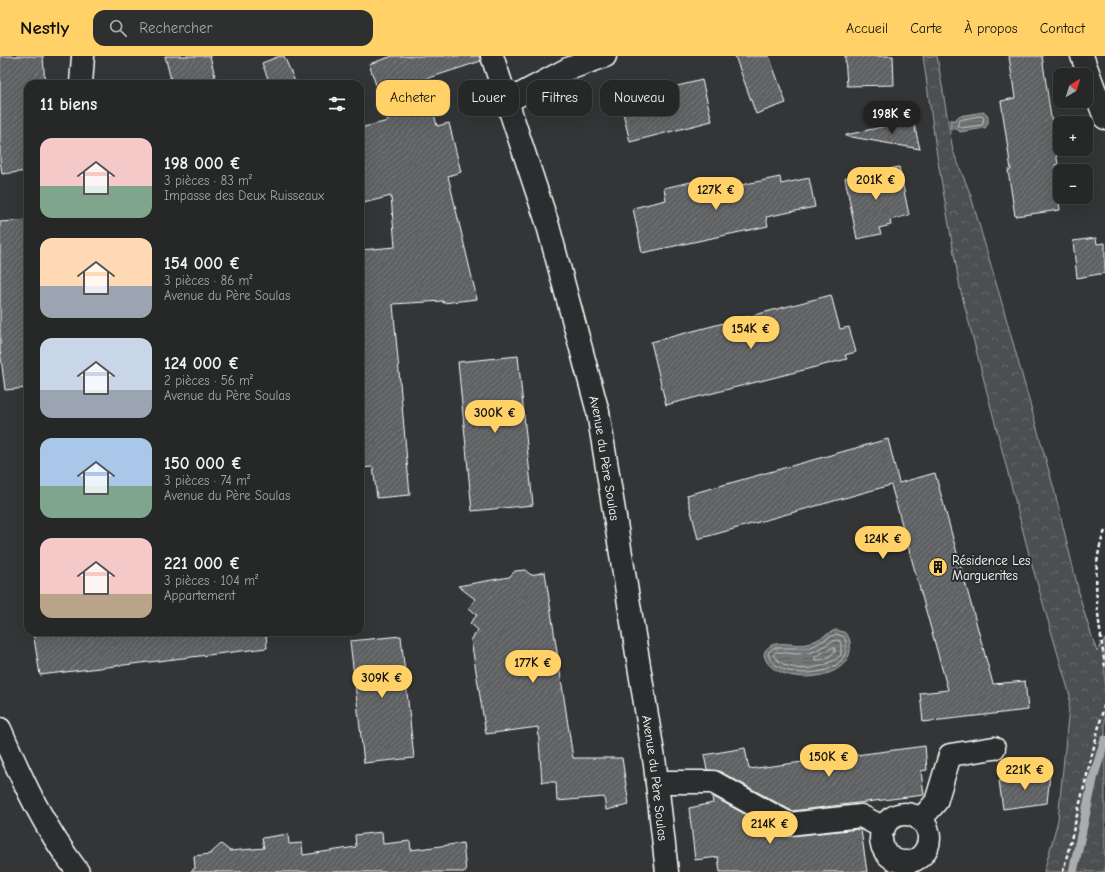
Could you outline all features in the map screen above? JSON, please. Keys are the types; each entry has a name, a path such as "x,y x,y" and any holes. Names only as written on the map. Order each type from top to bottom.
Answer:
{"main road":[{"path":"81,80 83,56"},
{"name":"Avenue du Père Soulas","path":"492,56 501,80"},
{"path":"519,94 565,63 605,56"},
{"path":"1082,56 1105,118"},
{"name":"Avenue du Père Soulas","path":"513,116 547,222 598,412 657,782 666,872"},
{"path":"0,729 30,797 56,843 78,872"},
{"path":"920,820 936,802 950,756 994,748"},
{"path":"657,782 713,782 789,824 861,816 884,828"},
{"path":"900,815 911,815 920,820 927,828 930,838 927,849 920,857 911,861 900,861 891,857 884,849 881,838 884,828 890,820 900,815"}],"path":[{"path":"1105,531 1100,542 1095,595 1105,667"},
{"path":"1063,872 1105,702"}],"green space":[{"path":"923,56 937,56 953,151 970,193 1001,300 1054,489 1083,609 1097,652 1105,639 1105,872 1044,872 1058,820 1070,696 1031,562 960,288 937,156"}],"water":[{"path":"983,112 987,114 988,118 988,123 985,128 960,132 957,129 951,130 950,120 955,120 959,116"},
{"path":"835,630 845,633 850,642 848,657 840,667 826,674 810,677 793,676 779,672 768,664 764,653 773,645 797,645 810,643"}],"building":[{"path":"0,56 43,56 45,80 24,80 24,171 2,174 0,160"},
{"path":"165,56 210,56 216,80 171,80"},
{"path":"280,56 284,56 294,80 268,80 262,63"},
{"path":"393,56 480,56 481,61 426,80 376,80 376,85 369,64"},
{"path":"735,56 769,56 786,103 756,114"},
{"path":"845,56 893,56 894,85 847,86"},
{"path":"1009,56 1042,56 1053,131 1053,156 1057,156 1058,164 1053,164 1053,204 1059,204 1060,210 1015,216 1008,170 1011,170 1001,101 1015,98"},
{"path":"702,80 712,121 630,142 624,116 679,116 679,86"},
{"path":"386,116 435,116 437,126 449,123 461,172 448,176 477,299 443,303 443,301 393,304 410,495 377,498 373,467 364,468 364,250 395,247 391,196 364,203 364,127 388,121"},
{"path":"913,120 920,149 846,136 846,135"},
{"path":"899,167 909,215 890,220 891,225 879,228 881,234 857,239 845,178"},
{"path":"780,177 781,184 809,178 815,207 766,217 768,226 642,253 633,208 666,200 664,188 709,178 712,191"},
{"path":"24,220 24,388 5,390 0,350 0,222"},
{"path":"1096,238 1097,244 1105,243 1105,273 1077,278 1073,241"},
{"path":"831,295 840,329 849,327 856,352 845,355 847,359 666,405 651,342"},
{"path":"518,356 533,505 472,511 458,362"},
{"name":"Résidence Les Marguerites","path":"888,439 899,483 935,473 993,684 1025,681 1028,710 923,722 920,693 948,690 891,485 698,539 687,495"},
{"path":"525,570 531,575 545,572 573,758 622,758 629,805 606,810 604,797 557,801 556,782 542,782 538,727 486,734 471,640 478,630 470,623 477,615 469,608 475,599 458,586 509,577 515,571"},
{"path":"34,636 266,636 267,648 40,675"},
{"path":"401,636 414,758 364,763 350,641"},
{"path":"925,746 927,770 921,771 924,795 792,811 719,771 707,770 704,755 745,748 749,769"},
{"path":"1050,774 1047,803 1003,809 999,781"},
{"path":"712,796 783,835 790,836 859,829 861,830 867,872 720,872 718,857 695,860 689,808 713,803"},
{"path":"382,832 383,844 410,841 411,850 463,843 466,872 190,872 195,868 194,856 210,854 221,844 230,851 264,848 262,838 288,834 289,844 302,843 303,855 356,847 355,835"}],"waterway":[{"path":"1073,872 1094,775 1105,740"}],"place":[{"name":"Résidence Les Marguerites","path":"938,567"}]}
